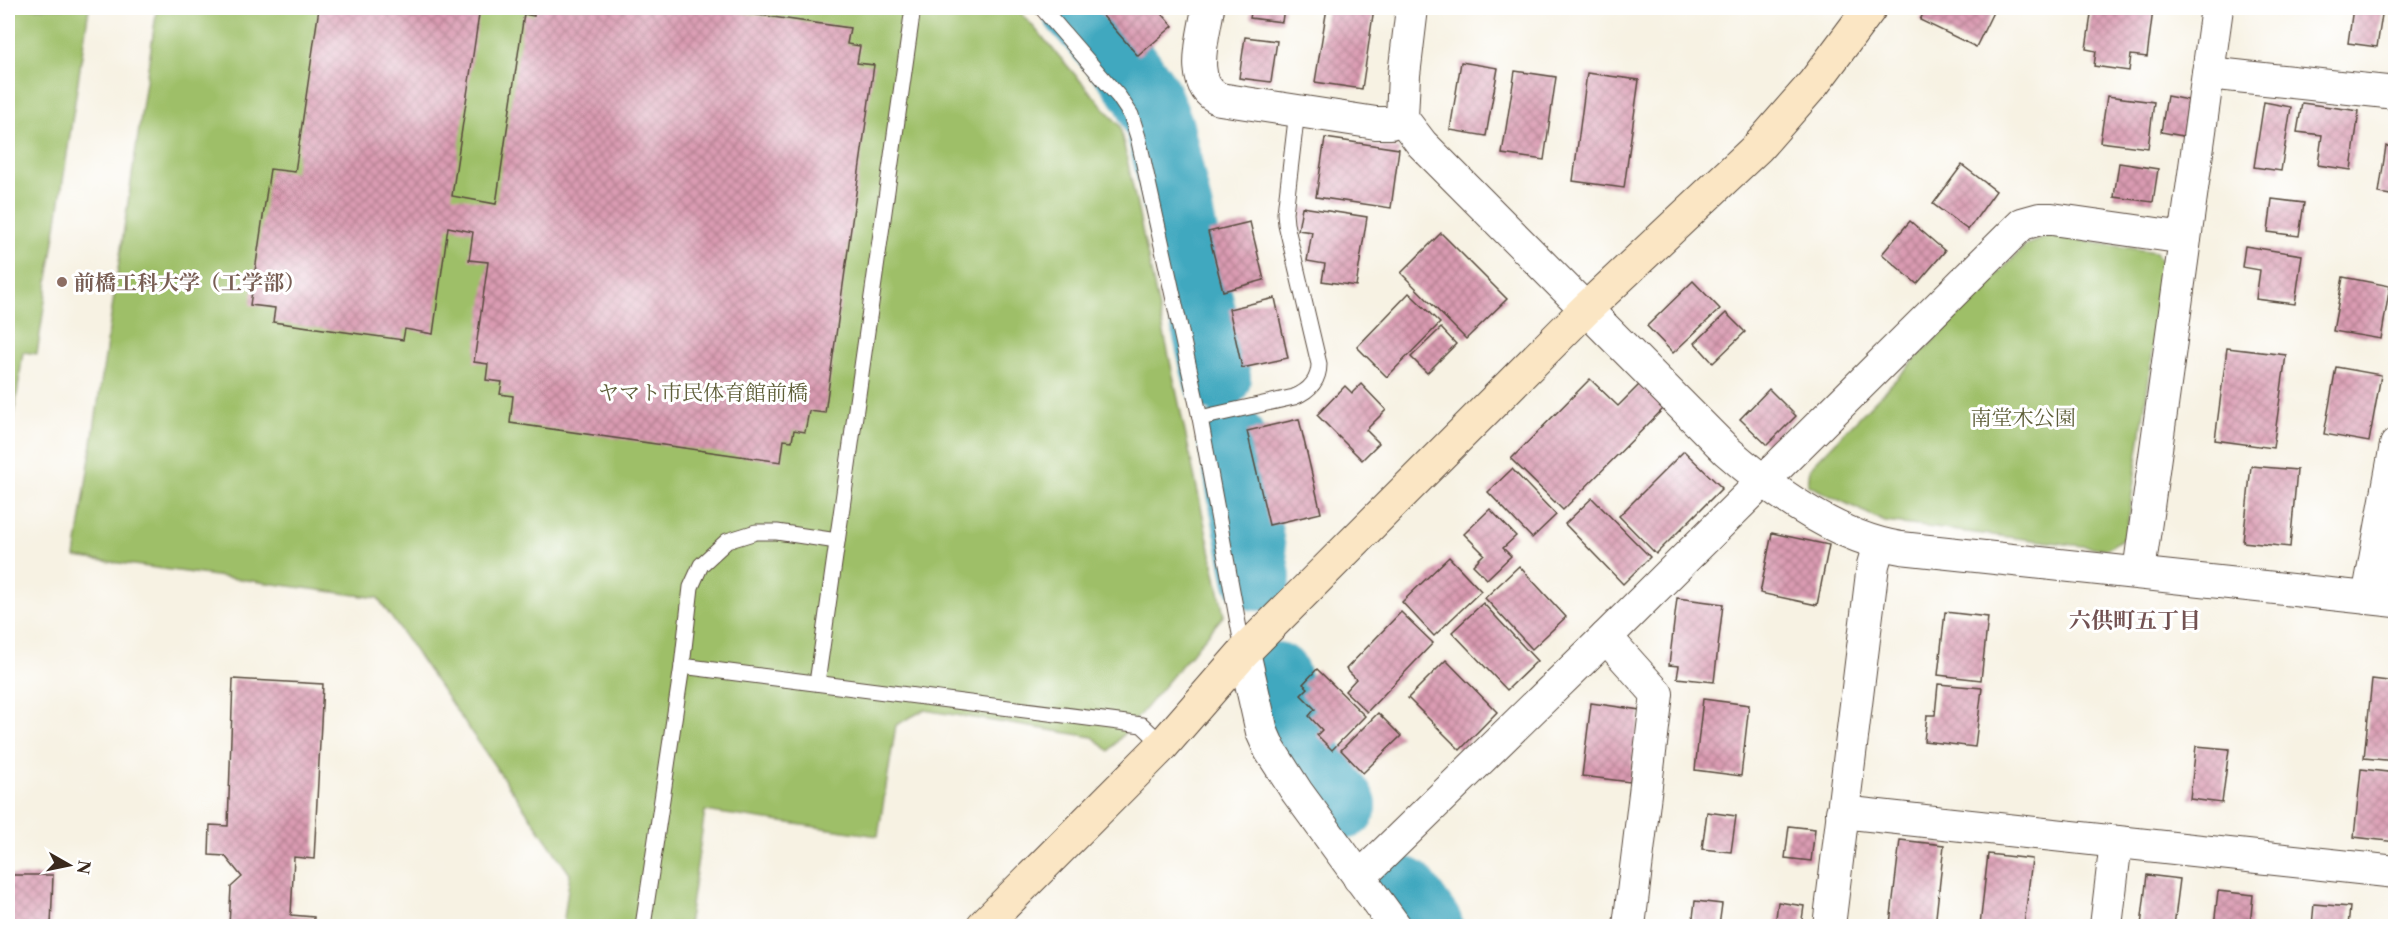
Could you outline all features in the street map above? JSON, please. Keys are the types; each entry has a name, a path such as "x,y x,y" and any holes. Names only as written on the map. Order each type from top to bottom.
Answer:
{"street":[{"path":"1208,8 1200,68 1203,86 1210,95 1220,99 1376,123 1391,123 1402,118"},
{"path":"1412,8 1404,75 1402,118 1422,144 1727,451 1762,481 1802,508 1850,532 1879,544 2382,599 2396,445"},
{"path":"983,927 1163,745 1244,652 1586,309 1758,147 1814,83 1870,8"},
{"path":"2139,572 2217,8"},
{"path":"2208,73 2396,93"},
{"path":"1359,878 1606,637 2022,224 2040,219 2052,219 2185,238"},
{"path":"1828,927 1874,565 1879,544"},
{"path":"1606,637 1657,694 1629,927"},
{"path":"1244,652 1262,732 1270,750 1297,792 1395,927"},
{"path":"1842,812 2396,872"},
{"path":"2106,927 2116,842"}],"lane":[{"path":"817,683 913,8"},
{"path":"1042,8 1119,97 1131,115 1138,137 1200,418 1244,652"},
{"path":"1200,418 1294,397 1304,393 1318,378 1319,364 1286,224 1298,111"},
{"path":"643,927 682,666 691,587 701,565 727,541 756,532 777,532 837,541"},
{"path":"682,666 1142,725 1163,745"}],"green space":[{"path":"8,8 89,8 37,354 23,352 8,459"},
{"name":"ヤマト市民体育館前橋","path":"157,8 1017,8 1120,126 1224,615 1109,751 1093,737 924,710 896,725 878,836 705,811 688,926 563,926 570,874 378,598 75,557"},
{"name":"南堂木公園","path":"2049,236 2156,252 2165,268 2126,536 2107,549 1885,522 1808,485 1810,468 2026,245"}],"building":[{"path":"319,8 480,8 452,196 496,204 524,14 534,16 535,8 709,8 850,28 847,44 860,46 857,63 874,65 825,413 809,411 805,432 794,430 792,441 784,440 781,462 510,423 513,396 500,394 502,382 486,380 488,364 474,362 488,262 469,260 473,232 448,227 433,334 405,329 403,340 273,322 275,308 250,305 270,169 295,172"},
{"path":"1096,8 1157,8 1173,26 1138,56"},
{"path":"1252,8 1284,8 1282,22 1250,18"},
{"path":"1327,8 1374,8 1362,89 1315,82"},
{"path":"1926,8 1995,8 1976,47 1920,20"},
{"path":"2092,8 2153,10 2147,57 2131,55 2129,71 2094,66 2096,51 2086,49"},
{"path":"2353,8 2383,8 2377,47 2348,43"},
{"path":"1245,37 1277,41 1271,82 1239,78"},
{"path":"1461,62 1498,68 1486,136 1450,130"},
{"path":"1515,71 1556,77 1544,160 1502,154"},
{"path":"1587,73 1639,80 1624,188 1573,181"},
{"path":"2107,96 2154,102 2148,148 2100,142"},
{"path":"2167,96 2188,100 2183,136 2161,132"},
{"path":"2264,102 2291,107 2281,171 2254,167"},
{"path":"2302,103 2359,111 2351,170 2318,165 2322,135 2297,132"},
{"path":"1325,138 1399,149 1391,208 1316,197"},
{"path":"2386,146 2396,148 2396,196 2379,193"},
{"path":"2119,163 2158,169 2153,202 2114,197"},
{"path":"1962,165 1996,191 1968,230 1933,204"},
{"path":"2272,199 2304,203 2299,236 2268,232"},
{"path":"1302,207 1367,217 1356,286 1322,281 1325,264 1307,261 1312,232 1298,230"},
{"path":"1910,221 1945,251 1917,284 1882,254"},
{"path":"1250,222 1264,280 1223,291 1208,232"},
{"path":"1441,233 1507,299 1466,339 1401,273"},
{"path":"2245,246 2302,255 2295,304 2256,299 2260,270 2242,267"},
{"path":"2343,277 2390,286 2381,339 2333,331"},
{"path":"1693,281 1720,309 1673,353 1647,326"},
{"path":"1409,293 1440,323 1387,377 1357,347"},
{"path":"1275,298 1288,358 1242,368 1229,309"},
{"path":"1726,313 1745,332 1713,363 1695,343"},
{"path":"1441,328 1456,344 1427,373 1411,357"},
{"path":"2227,348 2286,355 2273,448 2215,440"},
{"path":"2336,367 2381,375 2369,442 2324,434"},
{"path":"1590,379 1618,406 1640,384 1664,408 1563,510 1511,459"},
{"path":"1361,384 1386,410 1366,430 1379,443 1362,460 1317,415 1345,386 1352,393"},
{"path":"1769,389 1796,416 1767,445 1740,419"},
{"path":"1299,419 1321,513 1269,525 1247,431"},
{"path":"1684,451 1722,488 1656,554 1619,516"},
{"path":"2251,466 2297,470 2290,547 2243,542"},
{"path":"1512,469 1556,515 1532,538 1488,492"},
{"path":"1592,498 1650,557 1623,584 1565,524"},
{"path":"1490,509 1516,536 1503,548 1511,556 1487,579 1473,565 1484,554 1464,534"},
{"path":"1772,533 1829,545 1817,605 1760,593"},
{"path":"1449,557 1481,591 1434,636 1402,602"},
{"path":"1519,566 1566,617 1532,649 1485,598"},
{"path":"1677,598 1723,604 1714,682 1677,678 1679,666 1669,665"},
{"path":"1483,603 1537,661 1507,690 1452,632"},
{"path":"1401,612 1433,643 1367,712 1345,691 1356,679 1346,669"},
{"path":"1945,612 1988,617 1981,680 1938,675"},
{"path":"1446,660 1497,712 1460,750 1408,698"},
{"path":"1317,669 1365,716 1332,750 1317,735 1322,730 1309,716 1315,709 1301,695 1308,688 1303,684"},
{"path":"233,679 323,684 314,859 294,857 291,915 314,917 314,926 229,926 231,887 242,877 225,856 209,855 210,825 228,826"},
{"path":"2372,679 2396,682 2396,761 2364,758"},
{"path":"1938,684 1982,688 1975,747 1924,741 1927,715 1935,715"},
{"path":"1703,699 1749,705 1741,776 1695,770"},
{"path":"1591,703 1640,710 1630,782 1582,776"},
{"path":"1378,713 1401,736 1363,773 1341,750"},
{"path":"2196,746 2229,749 2222,803 2190,799"},
{"path":"2361,769 2396,773 2396,842 2354,837"},
{"path":"1707,812 1736,816 1731,852 1702,849"},
{"path":"1789,826 1815,829 1811,861 1785,858"},
{"path":"1900,840 1944,845 1935,926 1890,924"},
{"path":"1988,854 2032,859 2024,926 1980,926"},
{"path":"8,875 53,875 51,926 8,926"},
{"path":"2147,875 2180,879 2174,926 2141,926"},
{"path":"2218,891 2253,895 2250,926 2214,926"},
{"path":"1695,901 1722,904 1719,926 1692,926"},
{"path":"1778,902 1804,906 1801,926 1775,926"},
{"path":"2314,904 2350,907 2348,926 2312,926"}],"waterway":[{"path":"1075,8 1129,70 1147,96 1160,128 1217,378"},
{"path":"1231,438 1257,577"},
{"path":"1276,676 1291,734 1343,806"},
{"path":"1404,891 1429,926"}],"place":[{"name":"前橋工科大学（工学部）","path":"62,282"}],"district":[{"name":"六供町五丁目","path":"2135,620"}]}
